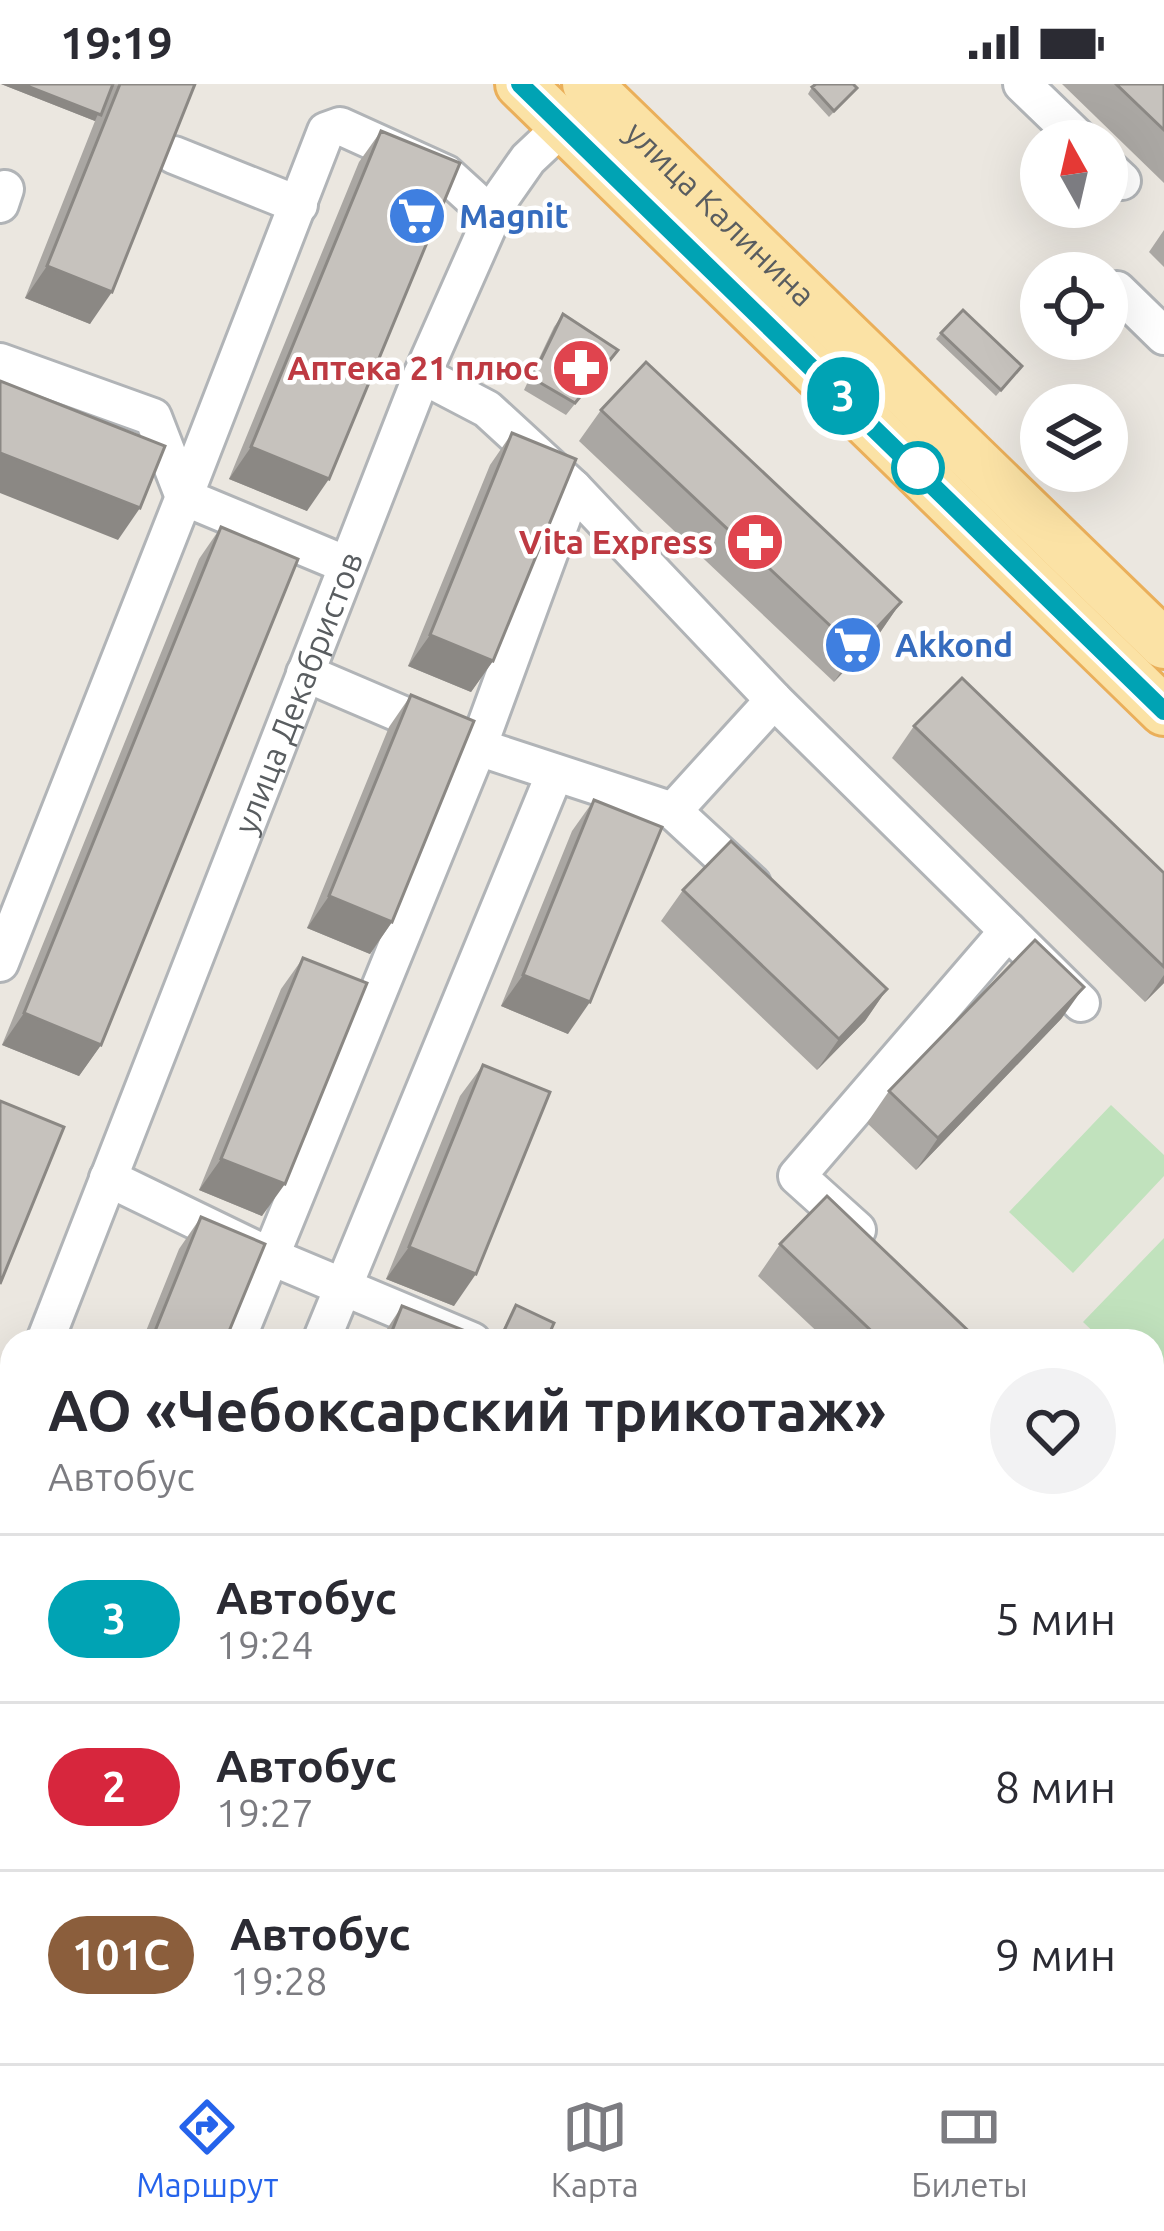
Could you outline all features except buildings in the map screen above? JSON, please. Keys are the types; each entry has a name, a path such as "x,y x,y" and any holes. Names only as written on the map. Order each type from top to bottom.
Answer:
{"main road":[{"name":"улица Калинина","path":"520,84 589,97 1164,644"},
{"name":"улица Калинина","path":"589,97 1164,711"}],"street":[{"path":"1022,84 1059,120"},
{"name":"улица Декабристов","path":"50,1329 422,375 491,215 528,159 589,97"},
{"path":"0,963 326,131 340,126 446,174 491,215"},
{"path":"174,155 299,205"},
{"path":"1128,301 1164,336"},
{"path":"0,362 152,417 184,497 347,565"},
{"path":"422,375 487,409 573,488 774,700 1082,1003"},
{"path":"240,1329 478,747 573,488"},
{"path":"305,673 478,747 674,811 777,907"},
{"path":"674,811 774,700"},
{"path":"326,1329 556,772"},
{"path":"879,1251 797,1176 1008,931"},
{"path":"109,1178 267,1255 443,1329"}],"green space":[{"path":"1111,1105 1164,1155 1164,1176 1073,1273 1009,1212"},
{"path":"1164,1238 1164,1329 1090,1329 1083,1322"}],"bus line":[{"name":"3","path":"520,84 1164,711"}],"place":[{"name":"Magnit","path":"417,216"},
{"name":"Аптека 21 плюс","path":"581,368"},
{"name":"Vita Express","path":"755,542"},
{"name":"Akkond","path":"853,645"}]}
